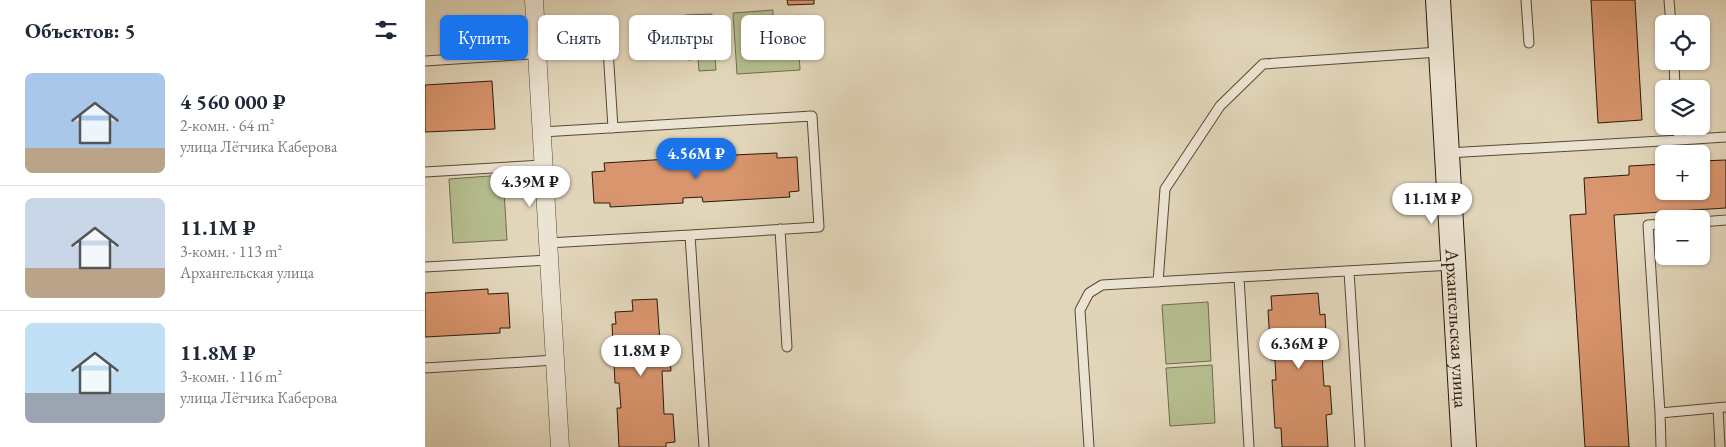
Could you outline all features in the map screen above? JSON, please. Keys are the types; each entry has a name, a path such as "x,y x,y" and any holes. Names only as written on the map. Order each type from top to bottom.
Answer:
{"street":[{"path":"534,0 560,447"},
{"name":"Архангельская улица","path":"1437,0 1464,447"}],"lane":[{"path":"1527,0 1529,43"},
{"path":"1669,0 1670,15"},
{"path":"425,60 608,49 613,128"},
{"path":"1158,282 1165,189 1219,106 1263,64 1441,52"},
{"path":"425,266 691,235 819,227 812,116 542,132"},
{"path":"1679,135 1679,140"},
{"path":"1447,153 1726,137"},
{"path":"425,172 543,165"},
{"path":"1710,221 1726,220"},
{"path":"1655,225 1648,226 1661,447"},
{"path":"780,229 787,347"},
{"path":"691,235 704,447"},
{"path":"1089,447 1081,310 1083,301 1089,294 1102,286 1454,265"},
{"path":"1349,271 1360,447"},
{"path":"1239,277 1249,447"},
{"path":"425,368 555,360"},
{"path":"1660,412 1722,408 1720,447"}],"green space":[{"path":"773,10 773,15 741,15 741,60 799,60 800,70 737,74 733,13"},
{"path":"698,60 715,60 716,70 699,71"},
{"path":"503,175 507,240 453,243 449,179"},
{"path":"1208,302 1211,361 1166,364 1162,305"},
{"path":"1212,365 1215,423 1170,426 1166,368"}],"building":[{"path":"787,0 814,0 814,4 788,5"},
{"path":"1591,0 1635,0 1642,120 1598,123"},
{"path":"492,81 495,129 425,132 425,85"},
{"path":"777,153 777,158 797,157 799,191 789,192 790,197 703,202 702,197 683,198 683,203 610,207 610,203 594,203 592,172 605,171 604,163 669,159 669,165 713,162 712,156"},
{"path":"1726,160 1726,208 1655,210 1655,212 1614,215 1629,447 1585,447 1570,215 1586,214 1584,178 1629,175 1629,166 1655,165 1655,200 1710,200 1710,161"},
{"path":"488,289 488,294 508,293 510,328 500,328 500,333 425,337 425,293"},
{"path":"1318,293 1320,315 1325,314 1327,355 1322,356 1324,386 1330,386 1332,414 1326,415 1328,447 1282,447 1281,428 1275,428 1272,380 1276,380 1275,360 1271,360 1268,310 1272,310 1271,296"},
{"path":"657,299 660,343 669,343 671,371 662,371 664,414 673,414 675,442 666,443 666,447 619,447 617,408 621,408 619,383 615,383 612,324 616,324 615,312 633,311 632,300"}]}
